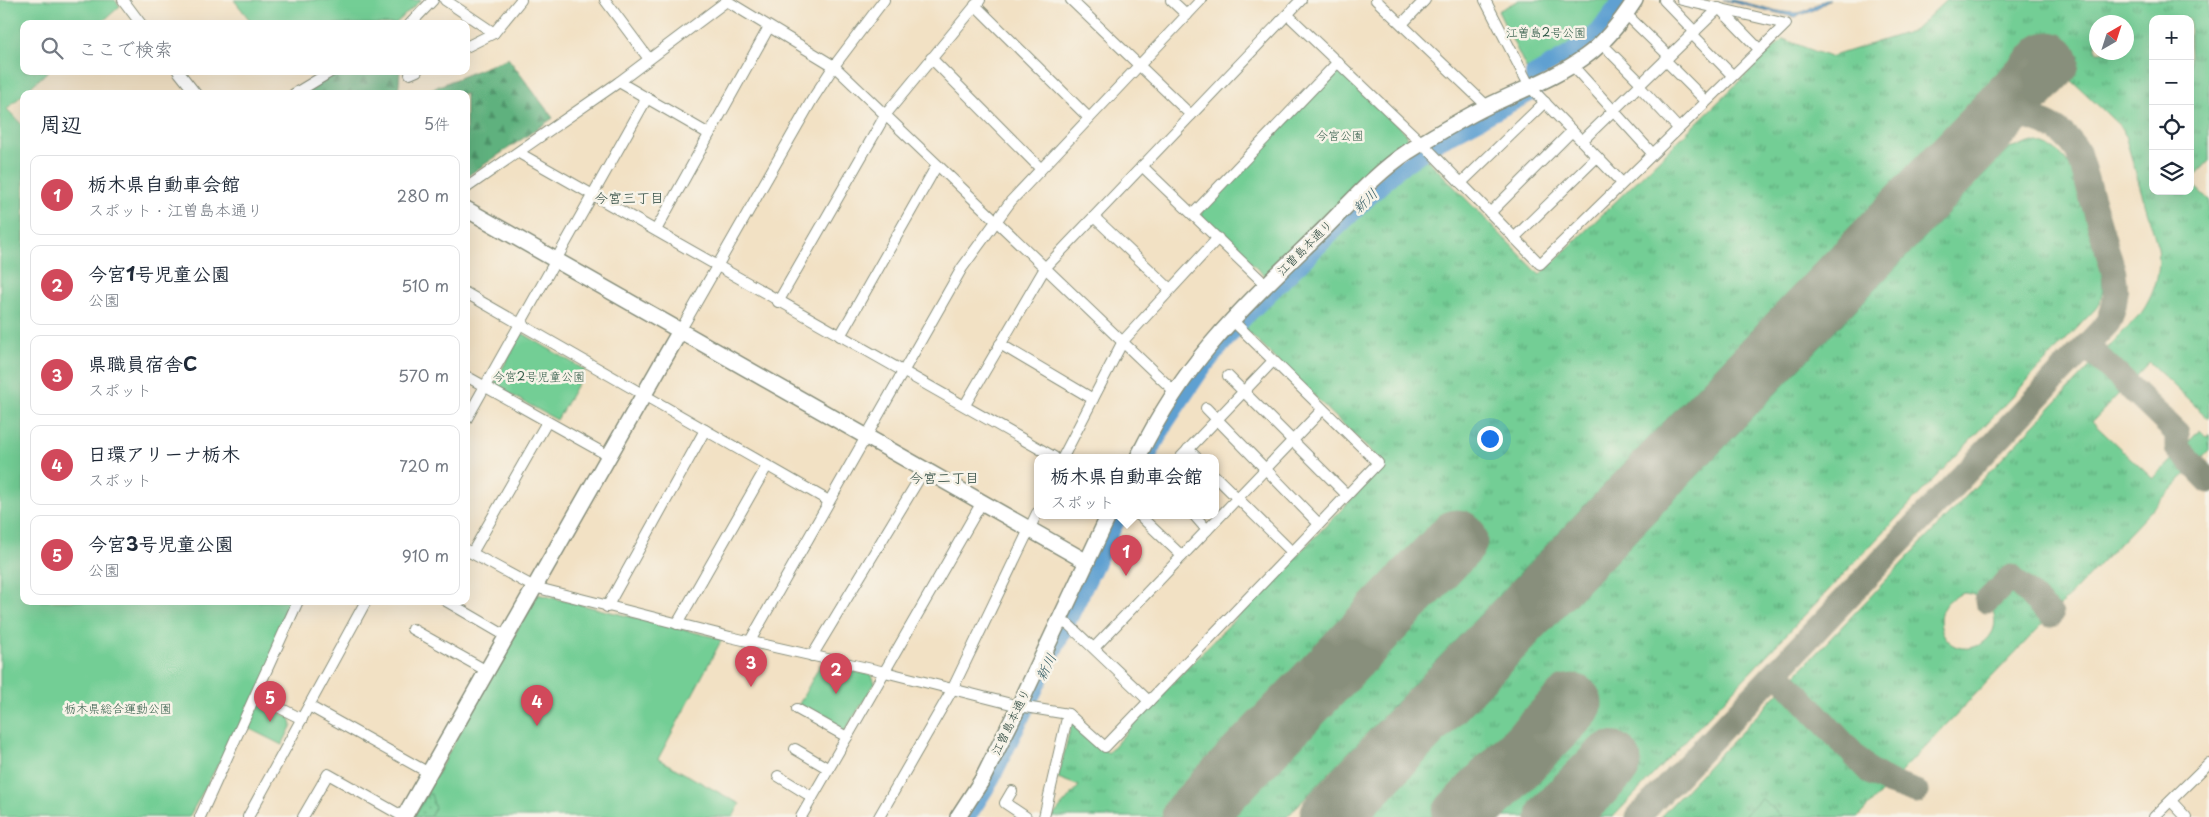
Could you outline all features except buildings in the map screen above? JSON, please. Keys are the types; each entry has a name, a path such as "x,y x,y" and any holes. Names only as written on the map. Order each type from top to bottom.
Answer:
{"street":[{"path":"123,0 139,20"},
{"path":"414,20 433,0"},
{"path":"444,0 494,33"},
{"path":"470,44 494,33 521,0"},
{"path":"605,0 649,59"},
{"path":"470,185 619,82 727,0 834,66 1175,392"},
{"path":"303,817 328,774 404,817 812,100 834,66 884,0"},
{"path":"1071,0 1191,115"},
{"path":"1171,0 1187,15"},
{"path":"750,641 962,268 996,219 1201,0"},
{"path":"965,405 1045,268 1301,0"},
{"path":"1376,0 1487,106"},
{"path":"1402,24 1425,0"},
{"path":"1485,0 1530,87 1622,183"},
{"name":"江曽島本通り","path":"1140,454 1157,420 1175,392 1212,343 1380,173 1422,143 1487,106 1530,87 1587,56 1601,43 1636,0"},
{"path":"1664,0 1732,74"},
{"path":"1288,15 1422,143 1540,264 1732,74 1786,24 1682,0"},
{"path":"778,302 886,114 977,3 1089,118"},
{"path":"1582,141 1719,8"},
{"path":"1719,8 1759,49"},
{"path":"1626,14 1706,101"},
{"path":"656,230 769,27"},
{"path":"1601,43 1678,128"},
{"path":"931,58 1041,169"},
{"path":"1193,214 1338,62"},
{"path":"1572,65 1652,153"},
{"path":"181,75 193,90"},
{"path":"301,90 325,75"},
{"path":"619,82 709,134"},
{"path":"470,413 648,98"},
{"path":"1461,183 1545,102"},
{"path":"1490,213 1572,131"},
{"path":"519,153 656,230 716,267 965,405 1049,454"},
{"path":"1514,238 1597,156"},
{"path":"840,336 937,164"},
{"path":"1142,166 1267,286"},
{"path":"470,211 1087,562"},
{"path":"1094,217 1170,289"},
{"path":"1065,454 1123,341 1218,238"},
{"path":"470,295 829,501"},
{"path":"470,552 534,587 677,624 885,672 1019,706 1068,714 1105,747 1378,463 1322,410 1233,320"},
{"path":"1000,344 1093,399"},
{"path":"1184,453 1273,361"},
{"path":"1228,376 1347,495"},
{"path":"470,378 609,456"},
{"path":"1206,408 1319,524"},
{"path":"1219,518 1322,410"},
{"path":"470,549 547,422"},
{"path":"607,606 705,430"},
{"path":"677,624 767,466"},
{"path":"812,656 925,469"},
{"path":"1219,480 1292,552"},
{"path":"801,817 982,502"},
{"path":"879,817 952,690 1034,519"},
{"name":"江曽島本通り","path":"958,817 982,780 1107,519"},
{"path":"1143,519 1182,556"},
{"path":"1197,519 1207,530"},
{"path":"1094,648 1218,519"},
{"path":"200,817 296,605"},
{"path":"248,817 364,605"},
{"path":"453,605 506,636"},
{"path":"1059,621 1069,625 1149,701"},
{"path":"412,629 486,671"},
{"path":"256,696 302,719"},
{"path":"309,706 430,773"},
{"path":"797,709 847,737"},
{"path":"1044,817 1068,714"},
{"path":"794,749 829,769"},
{"path":"2154,817 2209,763"},
{"path":"778,776 812,797"},
{"path":"1012,791 1005,803 1026,817"},
{"path":"2171,801 2186,817"}],"green space":[{"name":"栃木県総合運動公園","path":"0,0 115,0 120,6 104,20 20,20 20,75 44,75 28,90 20,90 20,97 7,109 20,123 20,605 293,605 264,681 189,817 0,817"},
{"path":"234,0 421,0 399,20 250,20"},
{"name":"江曽島2号公園","path":"1519,0 1628,0 1597,38 1573,57 1531,78 1498,11"},
{"path":"1946,0 2209,0 2209,161 2194,177 2194,15 2149,15 2149,195 2194,195 2194,186 2209,200 2209,419 2149,362 2092,422 2153,479 2200,430 2206,436 2209,434 2209,450 1858,817 1660,817 2142,312 2150,297 2158,274 2158,248 2123,129 2029,40 1287,817 1052,817 1079,786 1058,778 1072,721 1108,753 1147,709 1385,465 1247,331 1246,324 1415,162 1423,159 1429,161 1540,275 1783,39 1830,57 1915,30","holes":["1964,593 1971,594 1988,603 1994,614 1995,621 1993,631 1986,640 1979,645 1967,648 1956,646 1947,639 1942,630 1940,620 1943,609 1951,600"]},
{"path":"508,58 553,118 470,174 470,90 429,90 470,75"},
{"name":"今宮公園","path":"1335,72 1344,73 1407,134 1406,144 1394,153 1266,277 1202,218 1202,211"},
{"path":"333,75 400,75 398,90 307,90"},
{"path":"2033,142 2058,152 2066,160 2073,172 2102,274 2103,288 2100,304 1613,817 1371,817 2009,149"},
{"name":"今宮2号児童公園","path":"522,333 585,370 557,420 493,385"},
{"path":"537,594 722,639 658,759 740,804 733,817 413,817"},
{"path":"820,665 872,675 875,683 844,732 798,706"},
{"path":"260,703 290,718 292,725 282,745 246,727 257,705"},
{"path":"427,794 431,794 435,808 430,817 414,817"},
{"path":"1761,798 1782,817 1743,817"}],"water":[{"path":"1622,0 1627,0 1594,38 1576,53 1552,68 1550,64 1572,51 1590,36 1607,20"},
{"path":"1723,0 1741,2 1776,11 1799,13 1821,2 1830,0 1810,12 1794,17"}],"waterway":[{"name":"新川","path":"1150,454 1166,423 1201,371 1245,318 1398,170 1437,143 1534,92 1533,74 1568,54 1598,31 1621,0"},
{"name":"新川","path":"968,817 990,783 1118,519"}],"taxiway":[{"path":"1638,817 2108,323 2115,299 2114,273 2078,152 2063,134 2045,123 2035,119 2001,113"},
{"path":"2087,346 2177,433 2177,448 2209,481"},
{"path":"1987,601 2011,577 2051,615"},
{"path":"1777,672 1870,772 1890,783 1916,792"}],"runway":[{"path":"1330,817 2049,62"},
{"path":"1192,817 1457,540"},
{"path":"1462,817 1572,704"},
{"path":"1557,817 1611,762"}],"place":[{"name":"栃木県自動車会館","path":"1126,576"},
{"name":"県職員宿舎C","path":"751,687"},
{"name":"今宮1号児童公園","path":"836,694"},
{"name":"今宮3号児童公園","path":"270,722"},
{"name":"日環アリーナ栃木","path":"537,726"}],"district":[{"name":"今宮三丁目","path":"629,198"},
{"name":"今宮二丁目","path":"944,478"}]}
